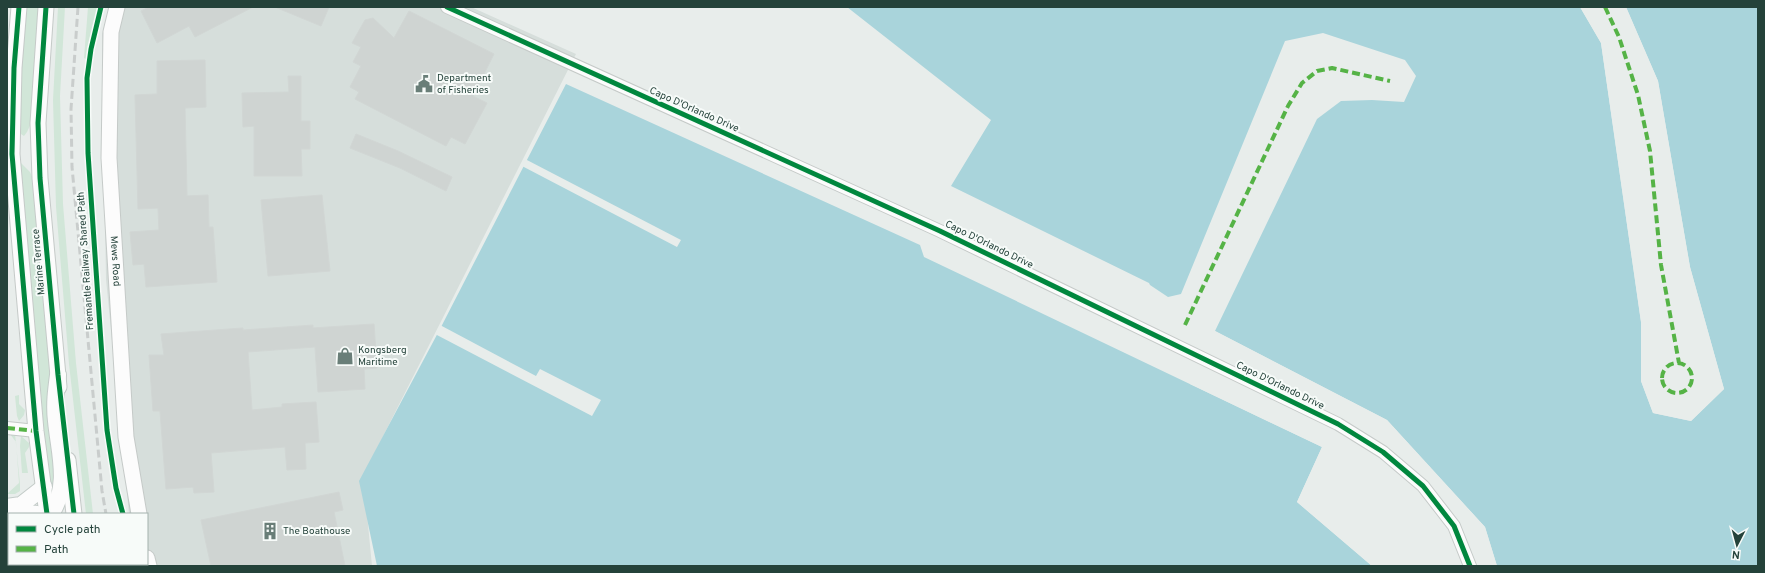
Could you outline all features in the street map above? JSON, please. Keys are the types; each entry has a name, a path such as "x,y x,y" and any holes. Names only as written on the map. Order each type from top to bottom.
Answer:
{"main road":[{"path":"51,513 59,496 62,483 55,410 58,375"},
{"path":"7,506 21,506 44,488"},
{"path":"7,511 27,513"}],"street":[{"name":"Marine Terrace","path":"19,7 11,68 12,154 36,431 47,513"},
{"name":"Marine Terrace","path":"46,7 38,123 40,178 58,375 74,513"},
{"name":"Mews Road","path":"117,7 111,32 109,158 126,437 139,513"},
{"name":"Capo D'Orlando Drive","path":"447,7 940,231 1338,424 1383,452 1424,486 1454,526 1470,566"},
{"path":"7,428 36,431"}],"shaded area":[{"path":"111,7 471,7 576,54 366,470 364,483 372,566 142,566 148,565 148,513 129,513 106,279 102,34"}],"green space":[{"path":"26,7 40,7 33,119 24,136 21,134 19,124 21,36"},
{"path":"58,7 65,7 60,96 63,204 76,363 93,513 86,513 69,364 56,207 53,100"},
{"path":"88,7 98,7 86,59 84,58"},
{"path":"21,163 30,172 37,188 59,476 49,500 19,164"},
{"path":"19,395 19,404 25,410 24,415 19,421 15,396"},
{"path":"10,434 15,434 16,442"},
{"path":"21,436 29,443 29,447 25,453 28,473 22,473 20,446"},
{"path":"17,449 20,491 15,494 7,494 19,483"}],"water":[{"path":"847,7 1580,7 1601,43 1641,322 1641,381 1653,413 1691,421 1724,389 1690,267 1658,81 1626,7 1758,7 1758,566 1497,566 1485,527 1387,420 1215,331 1317,119 1341,101 1372,100 1404,102 1416,76 1405,60 1323,33 1285,41 1181,294 1168,297 1149,283 951,186 991,120"},
{"path":"566,84 920,245 924,257 1322,447 1297,502 1372,566 377,566 359,481 440,329"}],"pier":[{"path":"1580,7 1583,7 1603,42 1643,322 1643,381 1654,411 1691,419 1722,389 1688,268 1656,81 1624,7 1626,7 1658,81 1690,267 1724,389 1691,421 1653,413 1641,381 1641,322 1601,43"},
{"path":"525,159 681,240 677,247 522,166"},
{"path":"440,325 536,376 540,369 601,400 592,416 435,334"},
{"path":"1215,331 1387,420 1485,527 1497,566 1494,566 1484,528 1386,422 1214,333"},
{"path":"1190,382 1325,446 1299,502 1374,566 1372,566 1297,502 1322,447 1190,384"}],"building":[{"path":"149,7 253,7 195,37 189,26 157,43 141,11"},
{"path":"275,7 329,7 321,26"},
{"path":"409,11 494,54 473,96 487,103 465,144 451,137 446,146 355,99 359,92 350,87 361,66 353,62 361,47 352,43 365,20 373,18 394,38"},
{"path":"205,60 206,107 185,108 187,196 208,195 209,227 213,227 217,282 146,287 144,264 133,265 130,232 159,230 158,208 138,209 135,95 157,94 157,61"},
{"path":"288,76 301,76 301,121 310,121 310,149 301,149 302,176 254,176 254,126 243,127 242,93 289,92"},
{"path":"356,134 398,151 452,177 446,191 400,168 350,148"},
{"path":"322,195 330,271 268,276 261,200"},
{"path":"374,324 377,368 364,369 365,389 318,392 315,347 248,352 252,410 282,407 282,404 316,402 319,442 305,443 306,469 287,470 285,447 211,453 214,492 194,493 193,487 166,489 160,411 153,411 149,355 164,355 161,334 243,328 243,330 313,325 313,328"},
{"name":"The Boathouse","path":"339,492 343,510 334,512 345,566 211,566 201,520"}],"railway":[{"path":"78,7 71,109 72,167 102,491 106,513"}],"marked path":[{"path":"1605,7 1619,37 1638,95 1650,151 1661,265 1679,363"},
{"path":"1185,325 1288,106 1302,83 1317,71 1332,68 1390,81"},
{"path":"1677,363 1688,367 1692,378 1688,389 1677,393 1666,389 1662,378 1666,367 1677,363"},
{"path":"7,428 36,431"}],"cycle path":[{"path":"19,7 14,68 12,154 36,431 47,513"},
{"path":"46,7 38,123 40,178 58,375 74,513"},
{"name":"Fremantle Railway Shared Path","path":"101,7 91,49 87,78 88,153 107,430 116,488 123,513"},
{"path":"447,7 940,231 1338,424 1383,452 1423,486 1454,526 1470,566"}],"place":[{"name":"Department of Fisheries","path":"424,84"},
{"name":"Kongsberg Maritime","path":"345,356"},
{"name":"The Boathouse","path":"270,531"}]}
